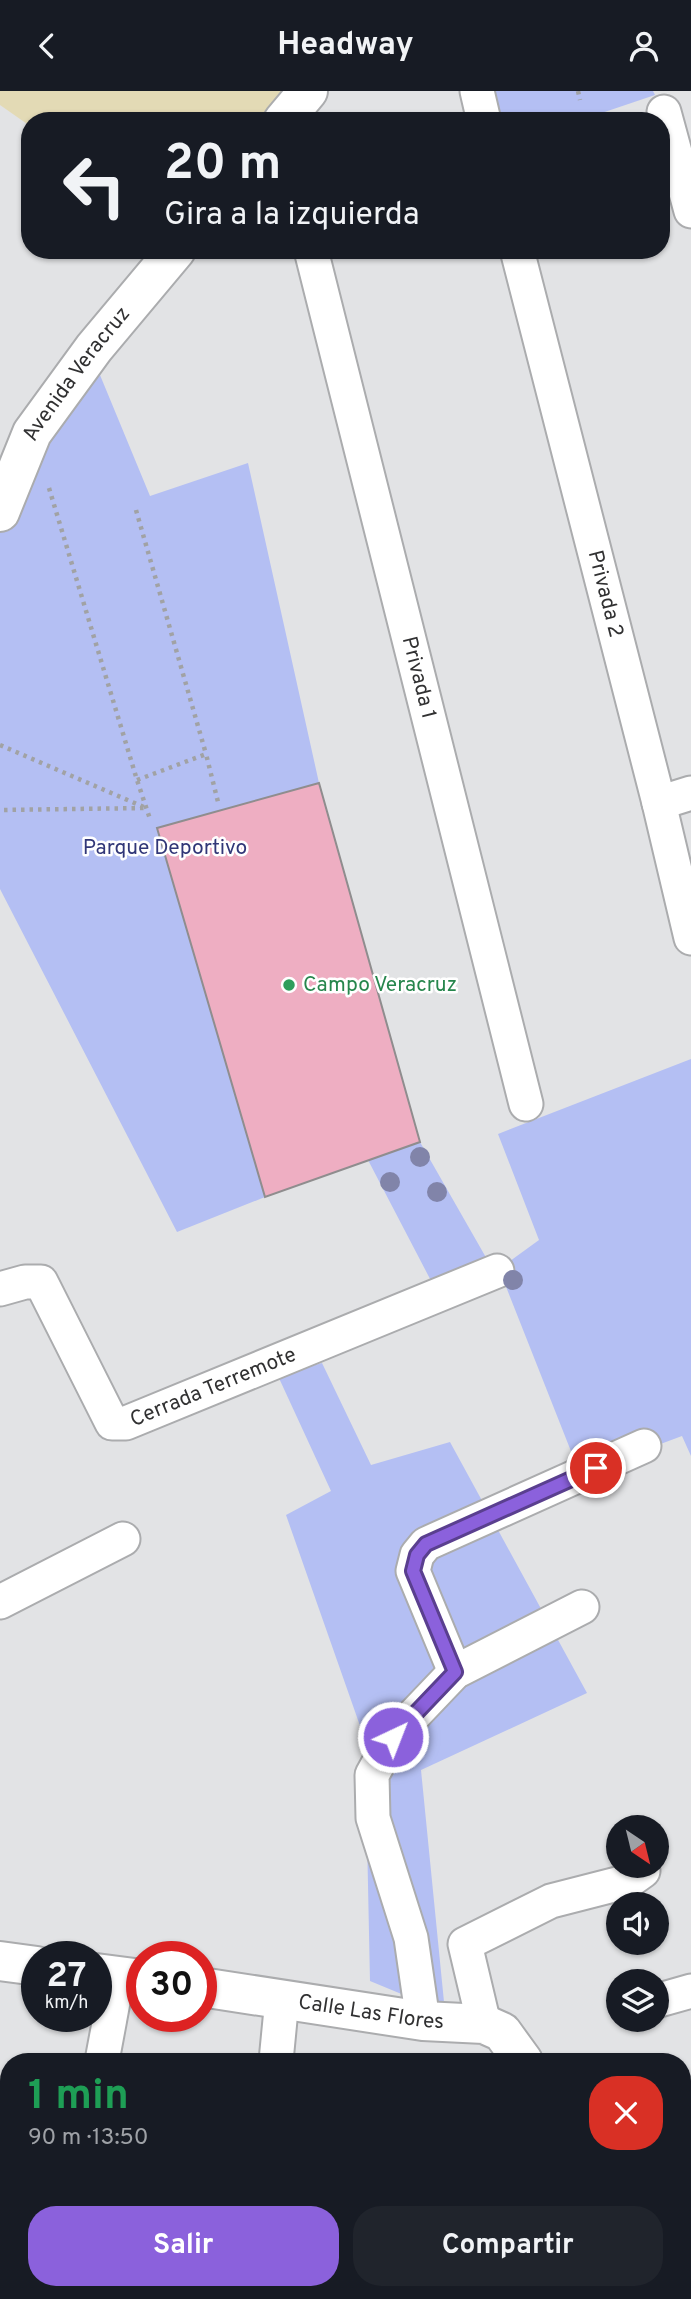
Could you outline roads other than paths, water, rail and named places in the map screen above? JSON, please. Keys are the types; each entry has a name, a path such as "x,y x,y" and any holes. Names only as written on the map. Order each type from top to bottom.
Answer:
{"street":[{"path":"291,112 307,91"},
{"path":"477,91 482,112"},
{"path":"670,134 691,211"},
{"name":"Avenida Veracruz","path":"0,512 32,433 94,348 168,259"},
{"name":"Privada 1","path":"313,259 526,1104"},
{"name":"Privada 2","path":"519,259 659,803 691,939"},
{"path":"659,803 691,793"},
{"name":"Cerrada Terremote","path":"0,1289 25,1282 41,1282 112,1423 126,1423 497,1271"},
{"path":"455,1672 413,1571 417,1555 426,1544 644,1446"},
{"path":"0,1602 123,1539"},
{"path":"423,2021 411,1938 373,1818 372,1775 393,1737 455,1672 582,1607"},
{"path":"517,2053 502,2032 484,2024 465,1944 551,1901 633,1878"},
{"path":"0,1961 21,1964"},
{"path":"104,2053 119,1975"},
{"name":"Calle Las Flores","path":"217,1989 423,2021 484,2024"},
{"path":"669,1997 691,1991"},
{"path":"277,2053 282,1999"}],"place":[{"name":"Campo Veracruz","path":"289,985"}],"park label":[{"name":"Parque Deportivo","path":"165,848"}]}
